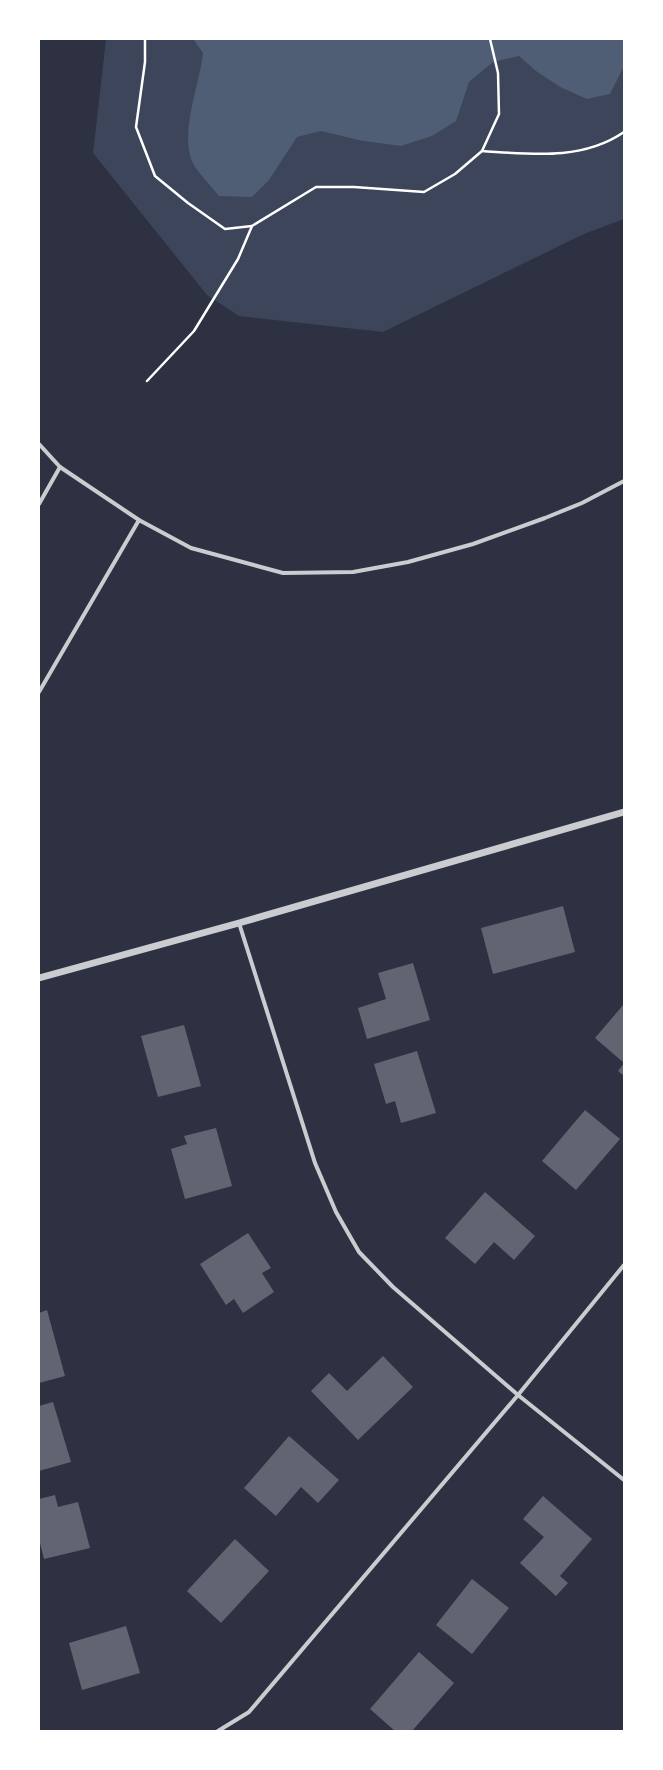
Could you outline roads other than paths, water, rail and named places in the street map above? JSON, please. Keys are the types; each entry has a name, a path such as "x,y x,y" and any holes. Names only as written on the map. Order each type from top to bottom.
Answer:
{"street":[{"path":"39,444 60,467 139,520 191,548 284,573 353,572 408,562 473,544 560,512 624,482"},
{"path":"39,504 60,467"},
{"path":"39,692 139,520"},
{"path":"39,978 239,923 624,812"},
{"path":"239,923 316,1163 336,1212 359,1252 393,1286 518,1395 624,1480"},
{"path":"218,1731 250,1712 518,1395 624,1265"}]}
